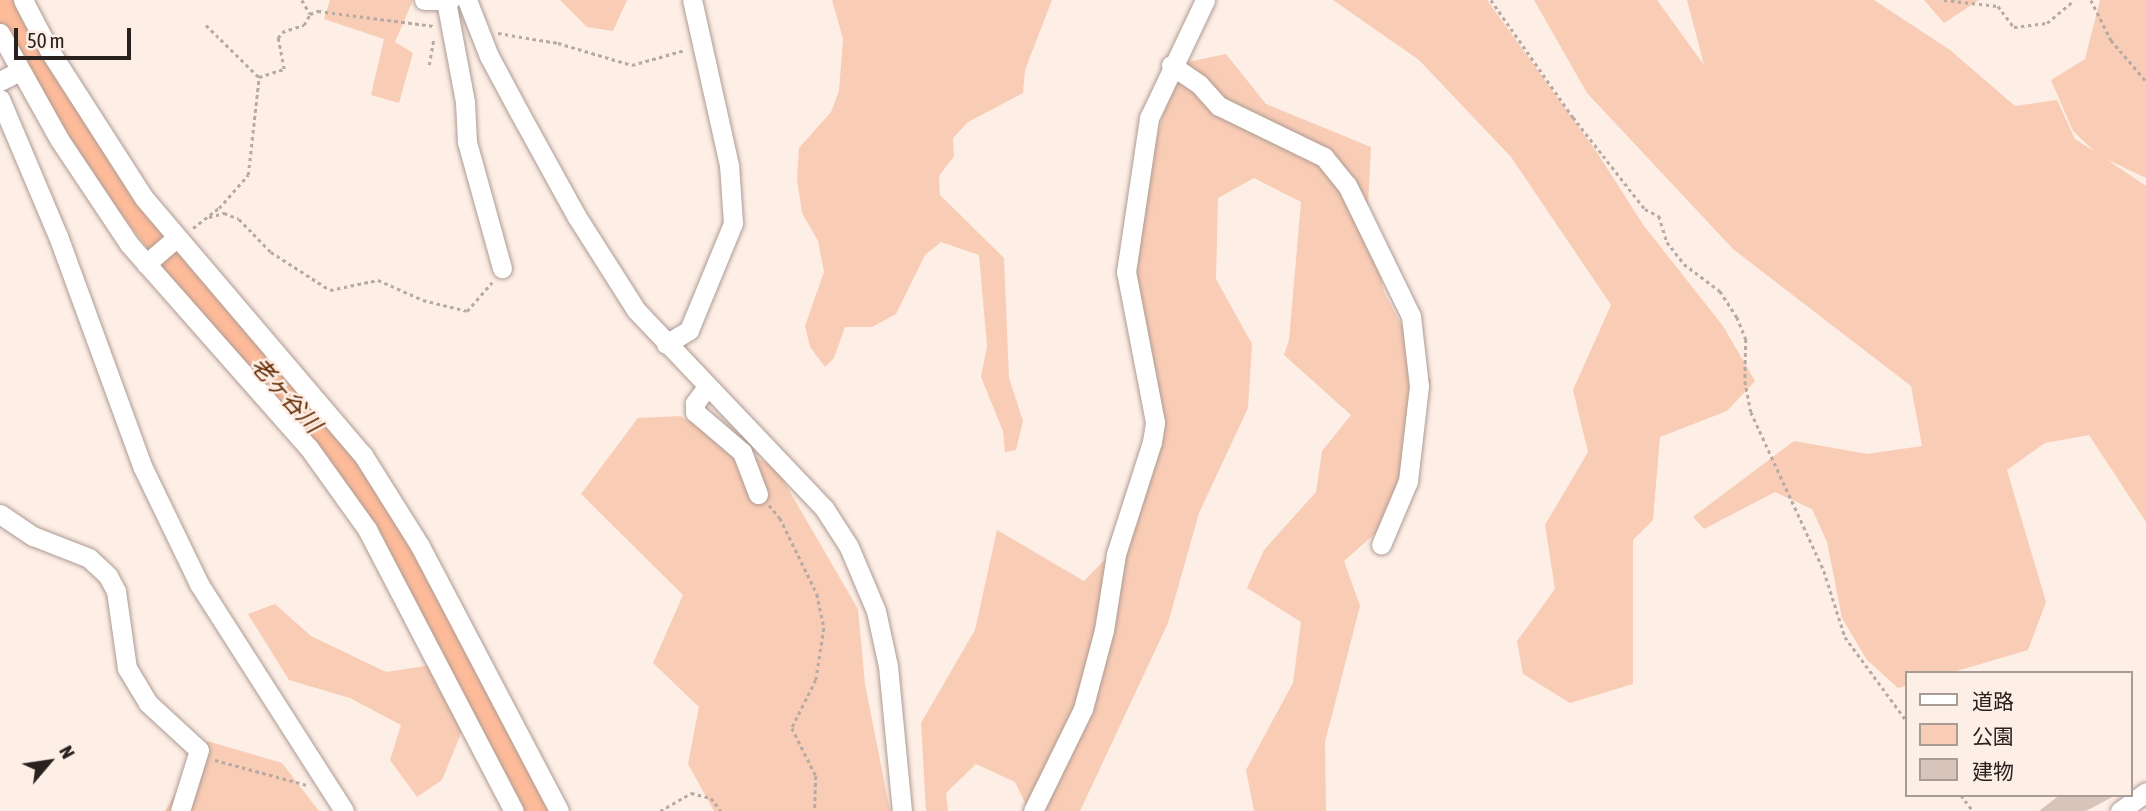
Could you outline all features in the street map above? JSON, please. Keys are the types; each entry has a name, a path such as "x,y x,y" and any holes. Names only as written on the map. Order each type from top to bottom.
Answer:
{"street":[{"path":"23,0 49,50 175,239 363,455 420,545 559,811"},
{"path":"424,0 448,0 465,102 467,142 502,268"},
{"path":"467,0 489,56 577,217 636,310 706,388 824,508 849,547 876,611 888,666 902,811"},
{"path":"666,344 689,330 733,223 729,164 692,0"},
{"path":"1033,811 1083,709 1104,630 1111,574 1152,442 1155,422 1126,272 1149,118 1171,65 1205,0"},
{"path":"0,33 60,139 146,264 309,448 368,529 514,811"},
{"path":"1171,65 1199,83 1219,106 1324,157 1347,185 1410,316 1419,386 1408,481 1381,545"},
{"path":"0,81 20,71"},
{"path":"0,99 58,236 144,468 193,572 344,811"},
{"path":"146,264 175,239"},
{"path":"706,388 695,403 695,412 742,452 758,494"},
{"path":"0,514 33,536 89,558 108,576 116,591 127,668 148,703 199,750 180,811"},
{"path":"2120,811 2146,792"}],"path":[{"path":"302,0 310,14"},
{"path":"1491,0 1573,117 1645,209 1659,216 1667,242 1684,264 1720,291 1737,317 1746,339 1745,381 1751,412 1824,571 1845,637 1904,717"},
{"path":"1944,0 1958,5 1982,1 1998,6 2014,27 2048,23 2074,0"},
{"path":"2091,0 2111,40 2146,81"},
{"path":"310,14 363,16 436,27 429,65"},
{"path":"259,77 284,69 278,38 292,26 304,25 310,14"},
{"path":"206,25 217,41 259,77"},
{"path":"488,31 558,43 632,65 701,45"},
{"path":"209,218 248,175 259,77"},
{"path":"175,239 209,218 224,213 239,219 271,252 330,290 378,281 423,300 467,311 502,268"},
{"path":"758,494 780,518 817,594 824,628 816,680 792,728 816,776 814,811"},
{"path":"198,755 333,791"},
{"path":"660,811 691,793 711,798 721,811"}],"green space":[{"path":"330,0 413,0 395,42 413,53 399,103 371,95 384,39 324,19"},
{"path":"560,0 627,0 613,31 587,27"},
{"path":"832,0 1052,0 1025,70 1023,93 968,122 953,138 954,156 939,176 940,195 1004,258 1009,378 1023,421 1016,450 1005,452 1003,431 981,377 987,346 979,255 941,242 925,255 896,314 872,327 845,327 834,358 825,367 810,347 805,326 824,272 818,241 802,213 797,179 799,148 831,112 839,91 843,39"},
{"path":"1333,0 1487,0 1596,151 1644,226 1723,326 1755,381 1727,411 1660,437 1653,520 1633,540 1633,684 1570,703 1523,674 1517,641 1555,589 1545,525 1588,452 1573,390 1611,305 1511,157 1419,60"},
{"path":"1534,0 1657,0 1704,65 1687,0 1874,0 1950,50 2015,106 2057,100 2075,139 2094,151 2073,131 2051,80 2085,59 2100,0 2146,0 2146,178 2106,159 2146,186 2146,522 2089,435 2045,443 2007,470 2046,602 2028,650 1957,671 1904,671 1904,686 1898,688 1867,660 1842,618 1827,542 1812,509 1775,492 1704,529 1693,517 1794,441 1867,454 1922,446 1911,386 1733,249 1587,93"},
{"path":"1924,0 1979,0 1944,23"},
{"path":"1226,54 1266,104 1371,147 1367,225 1384,292 1431,381 1387,523 1344,561 1360,606 1325,742 1326,811 1254,811 1246,770 1293,683 1301,622 1247,588 1264,550 1316,492 1322,451 1351,415 1284,355 1289,340 1301,202 1254,178 1218,198 1216,279 1252,344 1248,408 1199,513 1168,623 1080,811 1029,811 1015,782 976,764 946,793 948,811 926,811 921,723 975,630 997,530 1084,581 1116,548 1161,426 1130,273 1151,157 1178,64"},
{"path":"680,416 776,468 858,609 865,684 890,811 714,811 688,764 699,707 653,663 683,595 581,494 638,418"},
{"path":"275,604 311,636 386,672 432,665 464,726 442,780 417,797 390,760 401,725 350,698 289,680 248,614"},
{"path":"207,741 282,763 319,811 165,811"}],"building":[{"path":"2057,797 2112,797 2086,811 2039,811"}],"waterway":[{"name":"老ヶ谷川","path":"0,1 110,177 220,320 339,455 404,550 539,811"}]}
